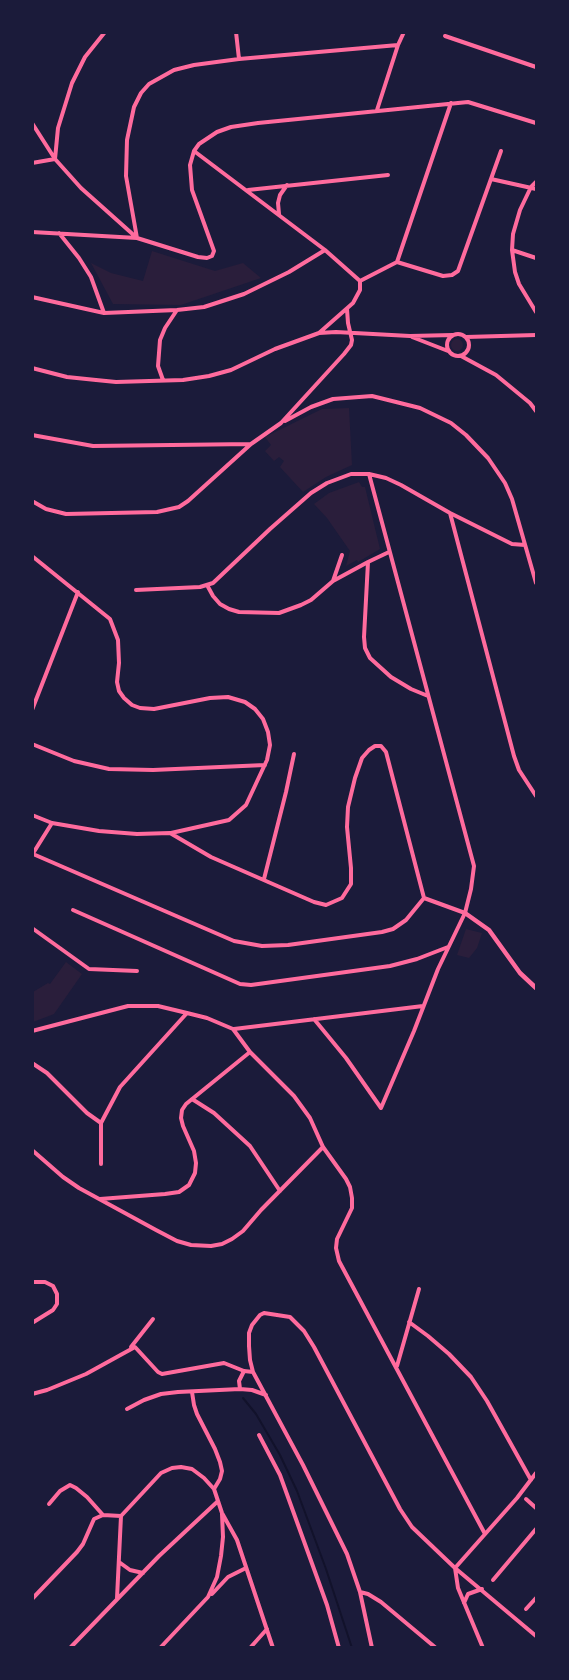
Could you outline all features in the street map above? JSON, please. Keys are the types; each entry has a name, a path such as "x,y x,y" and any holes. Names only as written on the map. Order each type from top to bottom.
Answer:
{"street":[{"path":"55,159 58,128 72,83 85,57 105,32"},
{"path":"236,32 239,59"},
{"path":"377,110 404,32"},
{"path":"445,36 536,67"},
{"path":"136,238 126,176 127,140 134,107 141,93 149,84 174,70 239,59 398,45"},
{"path":"32,232 136,238 207,258 214,253 213,247 192,190 190,165 194,151 207,137 231,127 377,110 468,102 536,123"},
{"path":"398,262 451,103"},
{"path":"32,123 55,159 81,188 136,238"},
{"path":"194,151 325,250 360,281"},
{"path":"360,281 398,262 443,276 452,275 458,271 501,151"},
{"path":"32,163 55,159"},
{"path":"248,190 388,175"},
{"path":"491,179 536,189"},
{"path":"536,182 531,187 520,210 513,234 512,250 515,272 536,312"},
{"path":"279,214 278,203 280,195 287,185"},
{"path":"59,233 79,258 90,277 104,312"},
{"path":"32,297 104,312 177,310 204,307 244,294 289,272 325,250"},
{"path":"512,250 536,258"},
{"path":"319,333 347,309 357,296 360,281"},
{"path":"280,423 351,346 352,332 348,324 347,309"},
{"path":"163,380 158,366 160,340 165,328 177,310"},
{"path":"32,368 67,377 116,382 184,380 231,370 275,349 319,333 352,332 410,336 461,334 466,337 536,336"},
{"path":"449,351 447,344 450,337 454,335"},
{"path":"410,336 449,351 455,356 462,356 496,375 530,403 536,411"},
{"path":"462,356 468,349 469,343 466,337"},
{"path":"32,501 46,509 66,514 170,510 188,501 251,444 280,423 311,407 332,399 372,396 420,408 440,417 466,435 497,470 512,499 536,583"},
{"path":"530,403 536,403"},
{"path":"32,435 93,446 251,444"},
{"path":"136,590 207,585 220,577 270,528 311,493 351,474 369,474 401,485 450,513 512,544 525,545"},
{"path":"314,1020 346,1058 381,1108 414,1031 422,1006 465,913 474,866 369,474"},
{"path":"450,513 514,756 524,779 536,796"},
{"path":"207,585 220,604 239,612 279,613 302,605 333,581 389,552"},
{"path":"333,581 342,555"},
{"path":"32,556 110,619 116,630 120,651 117,682 119,691 124,698 140,708 154,709 210,698 228,697 245,702 255,709 263,719 270,745 265,765 246,804 229,820 219,823 170,833 137,834 52,823 32,815"},
{"path":"368,562 365,648 370,658 391,677 410,689 428,696"},
{"path":"32,710 78,592"},
{"path":"32,744 74,761 109,769 145,770 265,765"},
{"path":"170,833 211,857 319,904 330,904 342,898 348,890 351,877 347,827 348,807 355,778 366,753 375,746 381,746 386,752 424,898"},
{"path":"264,879 294,754"},
{"path":"52,823 33,854 234,941 262,946 288,945 382,932 393,929 406,920 424,898"},
{"path":"424,898 465,913 489,930 520,973 536,988"},
{"path":"73,910 240,984 251,985 390,966 448,947"},
{"path":"32,928 89,969 137,971"},
{"path":"32,1031 128,1006 158,1006 187,1012 234,1029 422,1006"},
{"path":"101,1164 101,1123 110,1104 120,1088 187,1012"},
{"path":"234,1029 250,1052 294,1096 310,1118 323,1147 346,1178 352,1198 352,1208 339,1233 336,1248 337,1256 485,1534"},
{"path":"98,1199 179,1192 189,1185 195,1173 196,1163 194,1151 182,1118 182,1110 186,1104 250,1052"},
{"path":"32,1063 47,1073 87,1113 101,1123"},
{"path":"192,1099 214,1113 250,1146 280,1191"},
{"path":"32,1150 62,1177 98,1199 177,1241 191,1245 211,1246 222,1244 243,1231 323,1147"},
{"path":"32,1282 45,1282 53,1286 57,1294 57,1304 54,1310 32,1323"},
{"path":"397,1367 419,1289"},
{"path":"372,1648 360,1592 347,1554 333,1523 253,1372 250,1360 249,1333 255,1320 264,1313 290,1317 304,1331 412,1527 455,1568 536,1636"},
{"path":"32,1394 86,1374 112,1360 132,1347 153,1319"},
{"path":"409,1322 449,1354 471,1377 487,1400 531,1480"},
{"path":"132,1347 137,1348 153,1367 162,1374 224,1363 244,1371 253,1372"},
{"path":"240,1389 239,1381 244,1371"},
{"path":"127,1409 161,1394 240,1389 252,1390 266,1395"},
{"path":"192,1392 197,1414 220,1462 222,1471 214,1489"},
{"path":"260,1435 280,1475 327,1605 339,1648"},
{"path":"117,1598 121,1516 161,1473 172,1468 192,1469 214,1489 217,1502 237,1540 273,1648"},
{"path":"482,1648 458,1588 455,1568 536,1473"},
{"path":"49,1504 60,1491 70,1485 76,1488 103,1514"},
{"path":"526,1499 536,1508"},
{"path":"70,1648 117,1598 217,1502"},
{"path":"208,1597 217,1577 221,1556 223,1537 222,1513"},
{"path":"32,1598 77,1552 83,1544 94,1519 103,1514 121,1516"},
{"path":"493,1580 536,1529"},
{"path":"119,1562 130,1570 143,1573"},
{"path":"160,1648 228,1577 246,1568"},
{"path":"464,1603 468,1594 482,1589"},
{"path":"360,1592 368,1594 381,1602 436,1648"},
{"path":"526,1610 536,1598"},
{"path":"250,1648 267,1629"}],"shaded area":[{"path":"152,251 215,271 243,263 261,278 181,305 113,304 91,263 111,273 143,281"},
{"path":"459,339 462,340 462,350 455,351 452,350 451,343 452,340"},
{"path":"349,408 352,465 326,477 303,492 280,467 284,461 279,457 274,461 265,451 271,445 265,437 322,409"},
{"path":"359,482 362,487 365,487 380,549 358,562 357,560 346,566 350,551 327,518 314,504 329,493"},
{"path":"466,929 482,933 477,948 469,958 457,955"},
{"path":"66,962 82,974 54,1014 33,1022 33,992 48,983 50,984"}],"waterway":[{"path":"243,1398 256,1414 280,1455 297,1491 326,1569 352,1648"}]}
